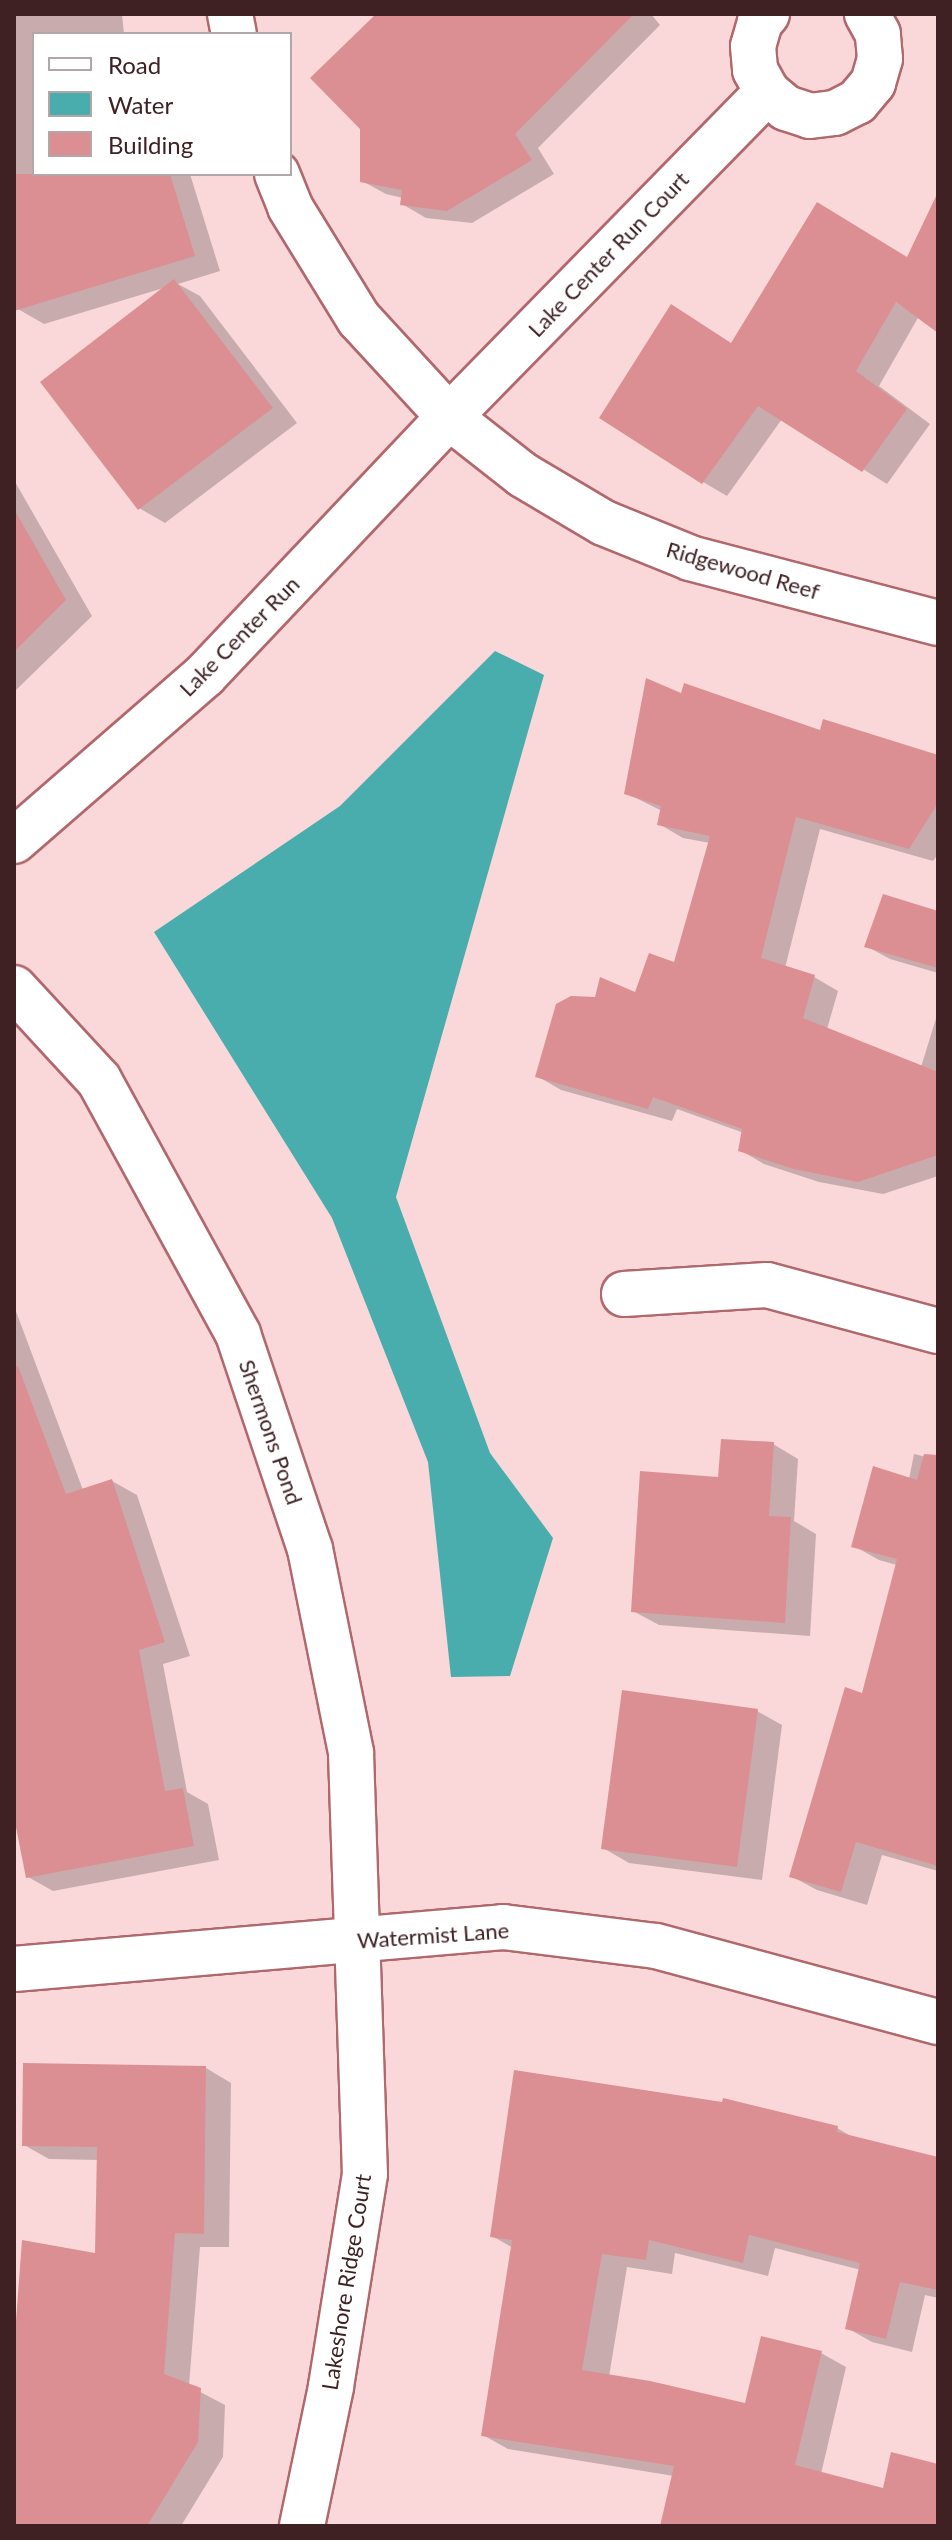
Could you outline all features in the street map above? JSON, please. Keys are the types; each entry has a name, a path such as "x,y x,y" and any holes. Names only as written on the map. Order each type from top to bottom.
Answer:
{"street":[{"path":"767,14 760,22 753,46 755,70 767,92 786,108 810,116 835,113 857,102 873,83 880,59 878,34 867,14"},
{"name":"Lake Center Run Court","path":"449,417 767,92"},
{"name":"Ridgewood Reef","path":"278,176 290,207 359,319 449,417 523,475 604,523 690,558 938,623"},
{"name":"Lake Center Run","path":"14,841 205,675 449,417"},
{"name":"Shermons Pond","path":"14,988 99,1080 238,1334 310,1549 323,1612 351,1753 360,1939"},
{"path":"624,1294 767,1285 938,1331"},
{"name":"Watermist Lane","path":"14,1969 503,1927 656,1946 938,2022"},
{"name":"Lakeshore Ridge Court","path":"302,2526 331,2387 365,2174 360,1939"}],"water":[{"path":"495,651 544,675 396,1197 490,1453 553,1538 510,1676 451,1677 428,1462 332,1218 154,932 340,806"}],"building":[{"path":"376,14 634,14 515,134 532,160 447,211 400,205 402,190 360,182 360,129 310,78"},
{"path":"14,174 171,176 195,256 14,311"},
{"path":"938,192 938,333 896,302 856,371 907,409 862,472 758,406 702,484 599,418 671,304 731,343 817,202 907,257"},
{"path":"174,279 273,408 138,510 40,382"},
{"path":"14,509 66,600 14,652"},
{"path":"646,678 681,693 684,683 820,730 823,719 938,755 938,803 909,849 796,817 761,958 815,975 803,1018 938,1072 938,1155 858,1182 794,1169 738,1151 742,1129 653,1097 648,1109 535,1077 556,1004 571,996 595,997 600,977 635,992 649,953 674,962 710,836 657,825 661,806 624,794"},
{"path":"883,894 938,911 938,968 864,947"},
{"path":"18,1366 66,1494 112,1479 165,1642 139,1650 165,1791 183,1788 194,1846 26,1878 14,1817 14,1367"},
{"path":"721,1439 774,1442 769,1516 791,1517 785,1623 631,1612 640,1471 718,1477"},
{"path":"924,1454 938,1455 938,1866 856,1842 841,1892 789,1877 845,1687 862,1693 897,1559 851,1547 873,1466 917,1480"},
{"path":"622,1690 758,1709 737,1867 601,1849"},
{"path":"23,2063 206,2066 204,2234 175,2233 164,2374 201,2388 198,2442 147,2526 14,2526 14,2348 22,2240 95,2253 97,2147 22,2146"},
{"path":"514,2070 722,2102 723,2098 838,2126 837,2132 938,2157 938,2290 900,2282 886,2339 845,2329 860,2263 749,2235 743,2263 649,2240 646,2260 602,2254 582,2370 650,2381 745,2403 761,2336 822,2351 795,2465 883,2488 891,2452 938,2464 938,2526 660,2526 674,2466 481,2436 512,2240 490,2237"}]}
